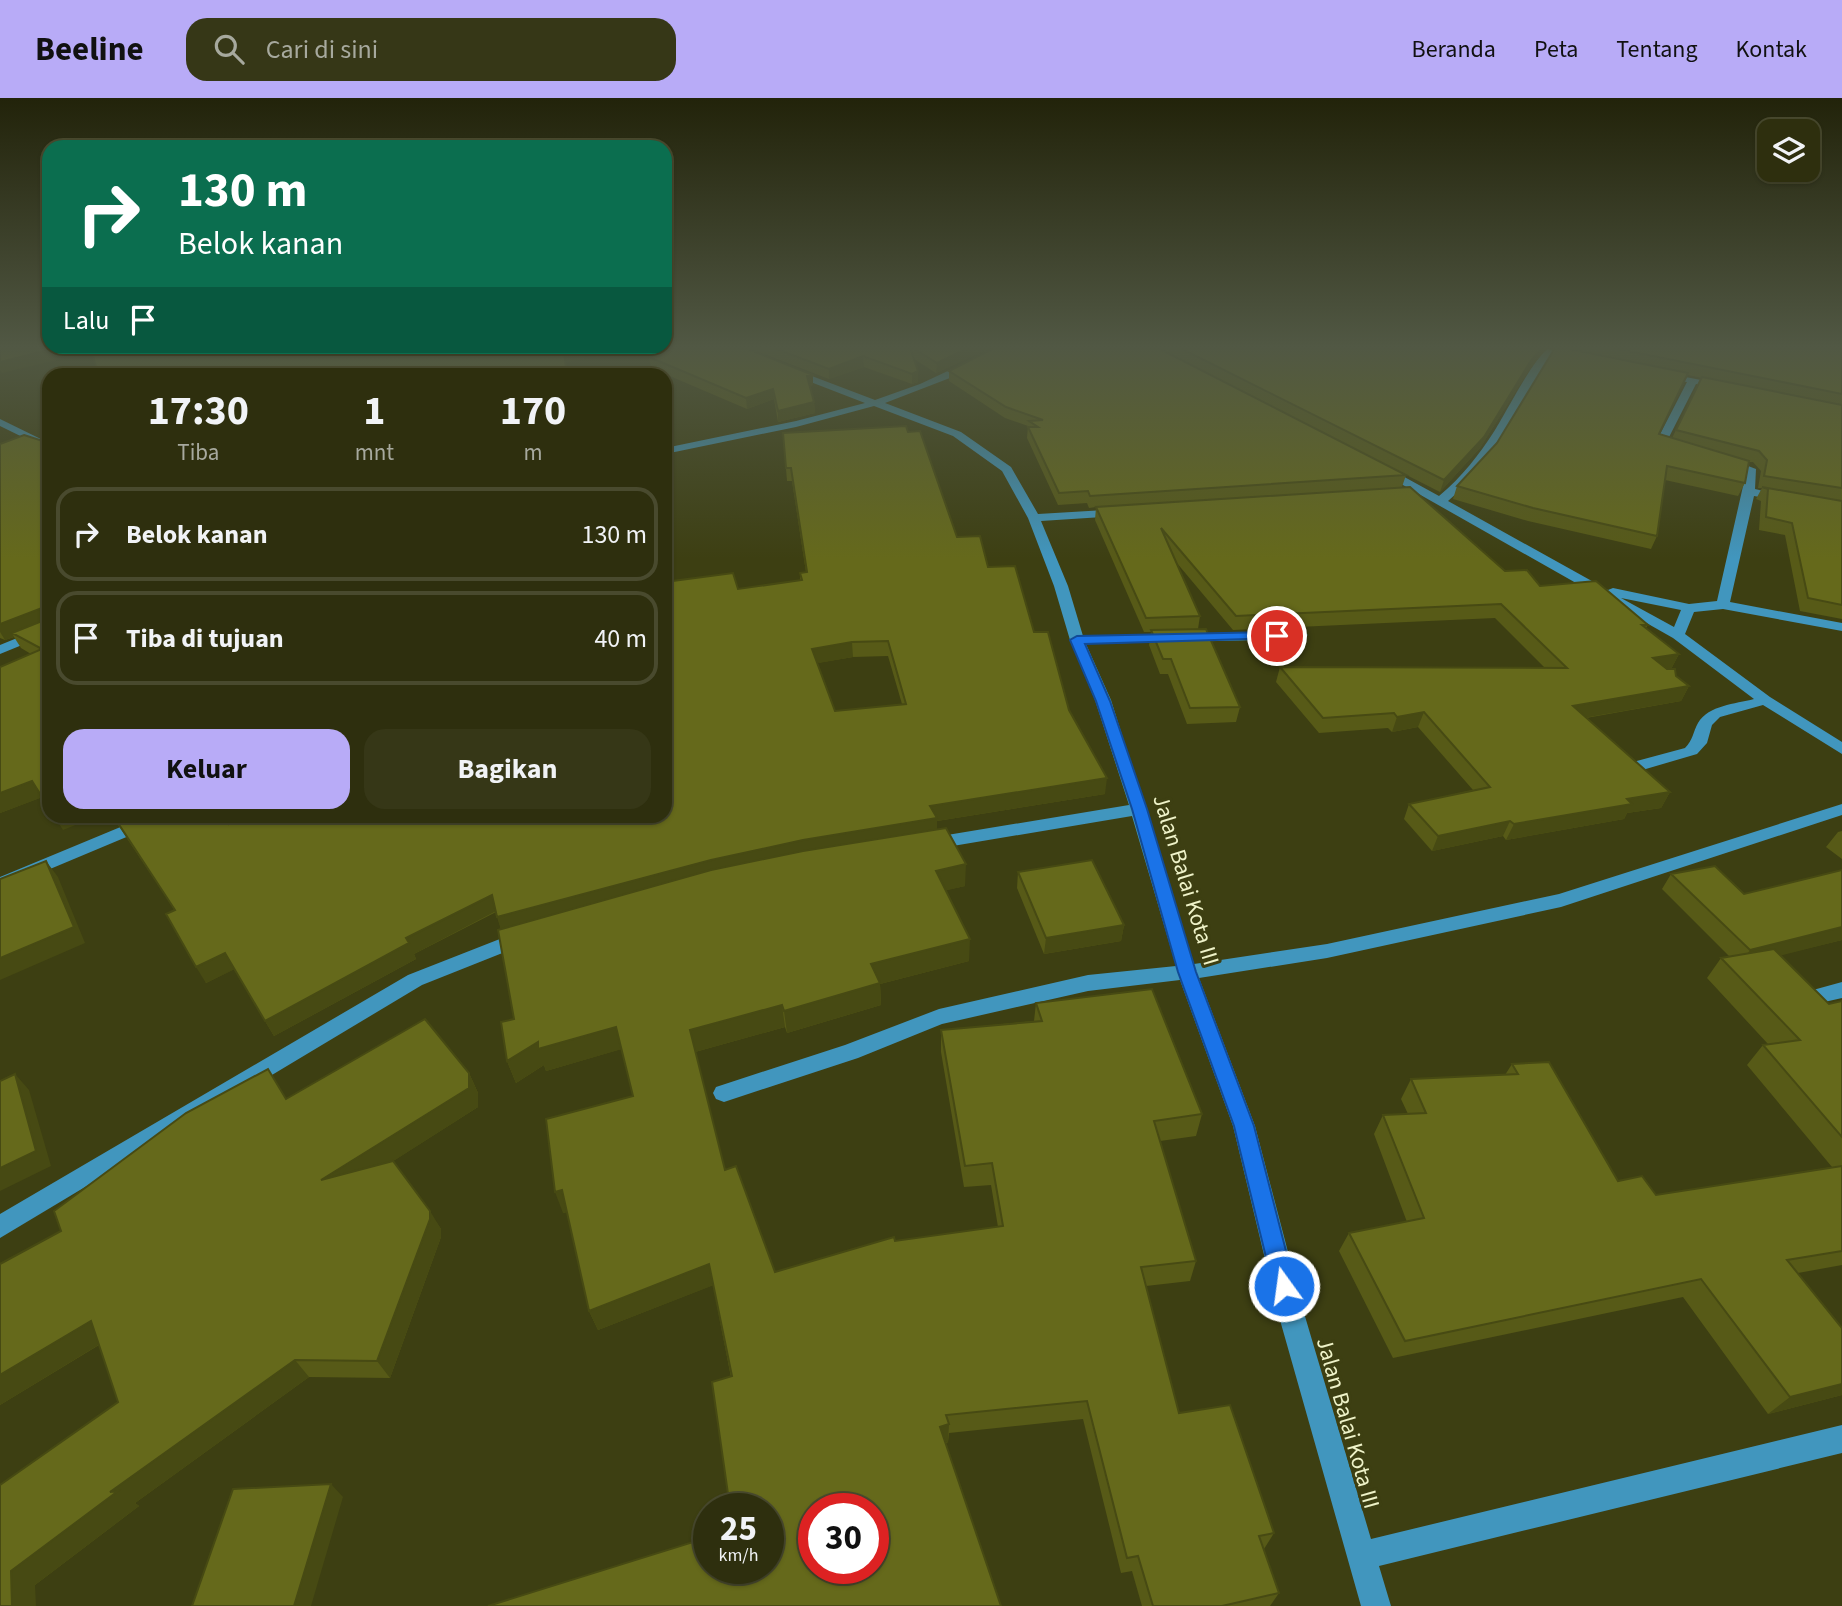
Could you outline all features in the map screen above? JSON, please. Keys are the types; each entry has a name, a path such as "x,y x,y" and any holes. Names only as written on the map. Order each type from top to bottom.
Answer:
{"street":[{"path":"672,450 827,418"},
{"name":"Jalan Balai Kota III","path":"916,418 957,434 1007,469 1034,518 1061,586 1077,640 1103,701 1139,809 1187,972 1244,1126 1291,1313 1376,1606"},
{"path":"1441,501 1461,485 1498,435 1506,418"},
{"path":"1673,418 1660,443 1679,451"},
{"path":"0,422 42,443"},
{"path":"1717,458 1752,471 1723,604"},
{"path":"1370,463 1600,589 1678,635 1765,700 1842,749"},
{"path":"1400,494 1426,492"},
{"path":"1749,492 1801,500"},
{"path":"1034,518 1136,511"},
{"path":"1600,589 1689,608 1723,604 1842,626"},
{"path":"1678,635 1689,608"},
{"path":"0,650 42,632"},
{"path":"1077,640 1301,635"},
{"path":"1639,766 1690,751 1699,743 1705,724 1715,714 1765,700"},
{"path":"912,846 1139,809"},
{"path":"724,1093 851,1052 939,1017 1088,983 1187,972 1327,951 1561,900 1842,809"},
{"path":"0,884 144,823"},
{"path":"0,1227 415,980 473,954 541,932"},
{"path":"1820,995 1842,990"},
{"path":"1360,1556 1842,1439"}],"building":[{"path":"1038,418 1295,418 1406,475 1090,496 1088,491 1059,493 1028,427 1038,427 1029,421 1043,420"},
{"path":"1321,418 1495,418 1484,437 1444,480"},
{"path":"1512,418 1666,418 1659,434 1749,461 1745,483 1667,466 1657,536 1533,508 1457,486 1497,443"},
{"path":"1682,418 1842,418 1842,488 1764,476 1767,460 1759,451 1676,430"},
{"path":"906,426 908,432 920,431 957,537 980,536 988,567 1015,566 1034,632 1048,632 1069,710 1107,778 930,806 937,818 803,840 711,860 497,917 492,895 406,938 409,943 265,1021 225,953 196,967 166,914 175,910 118,823 672,823 672,581 733,573 738,589 802,580 800,573 807,572 791,468 786,468 783,433","holes":["888,641 906,704 835,711 812,649 852,642"]},
{"path":"24,435 42,441 42,608 0,624 0,444"},
{"path":"1410,487 1505,571 1527,570 1540,586 1596,581 1648,625 1642,625 1679,654 1653,658 1667,669 1675,669 1676,676 1689,686 1573,706 1670,792 1627,799 1632,804 1514,824 1510,821 1438,836 1409,804 1490,787 1424,712 1397,717 1394,713 1323,718 1280,667 1567,668 1501,604 1236,616 1161,528 1200,616 1146,618 1096,507"},
{"path":"1762,487 1842,501 1842,605 1808,598 1792,523 1766,517 1768,489"},
{"path":"42,621 42,649 12,633"},
{"path":"1206,629 1240,707 1190,708 1171,659 1163,659 1151,630"},
{"path":"42,649 42,797 32,781 0,793 0,667"},
{"path":"946,828 966,864 936,871 970,939 871,964 880,983 784,1011 782,1005 690,1030 725,1170 736,1166 775,1272 894,1237 895,1241 1003,1226 992,1163 965,1166 941,1030 1042,1021 1036,1003 1152,989 1202,1114 1154,1121 1196,1261 1141,1267 1179,1413 1230,1405 1274,1533 1259,1536 1279,1593 1222,1606 1153,1606 1138,1556 1127,1558 1087,1401 946,1415 949,1424 940,1427 1001,1606 488,1606 693,1542 693,1584 784,1584 784,1493 728,1493 712,1382 732,1376 709,1264 589,1311 562,1190 555,1192 546,1119 633,1096 616,1027 538,1049 538,1042 507,1061 501,1022 514,1019 498,930 711,870 803,851"},
{"path":"1092,860 1124,925 1046,938 1018,872"},
{"path":"46,861 74,927 0,958 0,879"},
{"path":"1715,866 1744,894 1842,870 1842,927 1750,950 1671,874"},
{"path":"1774,949 1829,1004 1842,1001 1842,1137 1763,1045 1800,1040 1721,958"},
{"path":"425,1019 469,1073 469,1088 321,1180 393,1161 430,1211 430,1219 377,1361 295,1360 110,1492 118,1491 11,1571 12,1606 0,1606 0,1485 118,1402 91,1321 0,1375 0,1264 61,1231 54,1211 186,1113 268,1069 286,1099"},
{"path":"1549,1062 1618,1181 1642,1176 1656,1195 1842,1166 1842,1251 1787,1260 1842,1328 1842,1384 1790,1397 1701,1279 1405,1341 1349,1233 1424,1218 1383,1115 1426,1113 1411,1079 1518,1074 1512,1064"},
{"path":"15,1074 36,1151 0,1168 0,1081"},
{"path":"331,1484 294,1606 192,1606 233,1489"}],"route":[{"path":"1277,636 1077,640 1103,701 1139,809 1187,972 1244,1126 1284,1286"}]}
